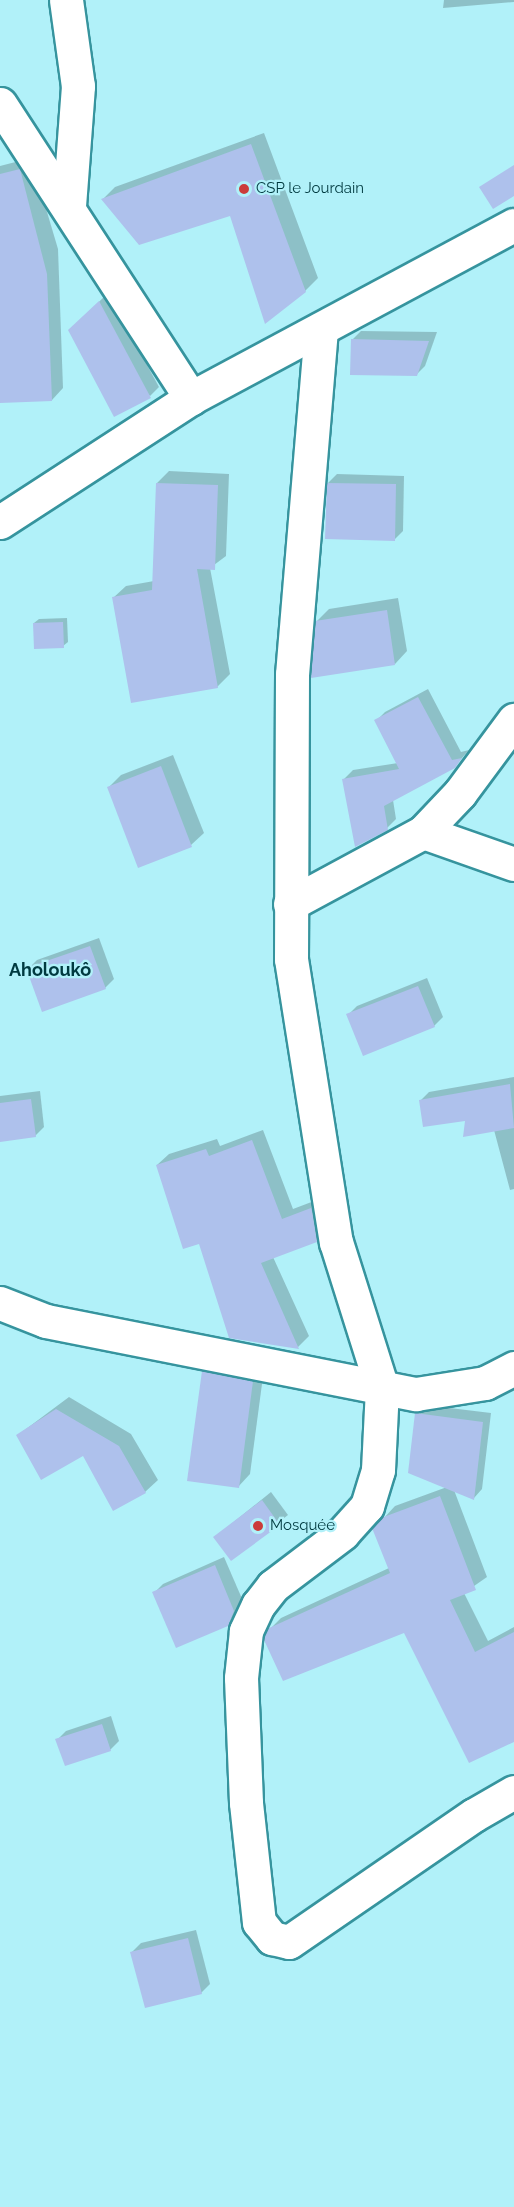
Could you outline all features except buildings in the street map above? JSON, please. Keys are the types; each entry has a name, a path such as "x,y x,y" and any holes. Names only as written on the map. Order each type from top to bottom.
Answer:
{"street":[{"path":"66,0 78,86 69,207"},
{"path":"0,104 191,398"},
{"path":"0,522 191,398 514,225"},
{"path":"321,329 292,674 291,959 336,1242 382,1388 378,1470 367,1506 343,1533 273,1586 258,1605 246,1631 241,1678 246,1803 259,1922 272,1938 289,1942 474,1815 514,1792"},
{"path":"290,904 423,832 460,793 514,720"},
{"path":"423,832 514,864"},
{"path":"0,1303 57,1324 416,1394 456,1390 485,1383 514,1368"}],"place":[{"name":"CSP le Jourdain","path":"244,189"},
{"name":"Mosquée","path":"258,1526"}],"district":[{"name":"Aholoukô","path":"50,970"}]}
